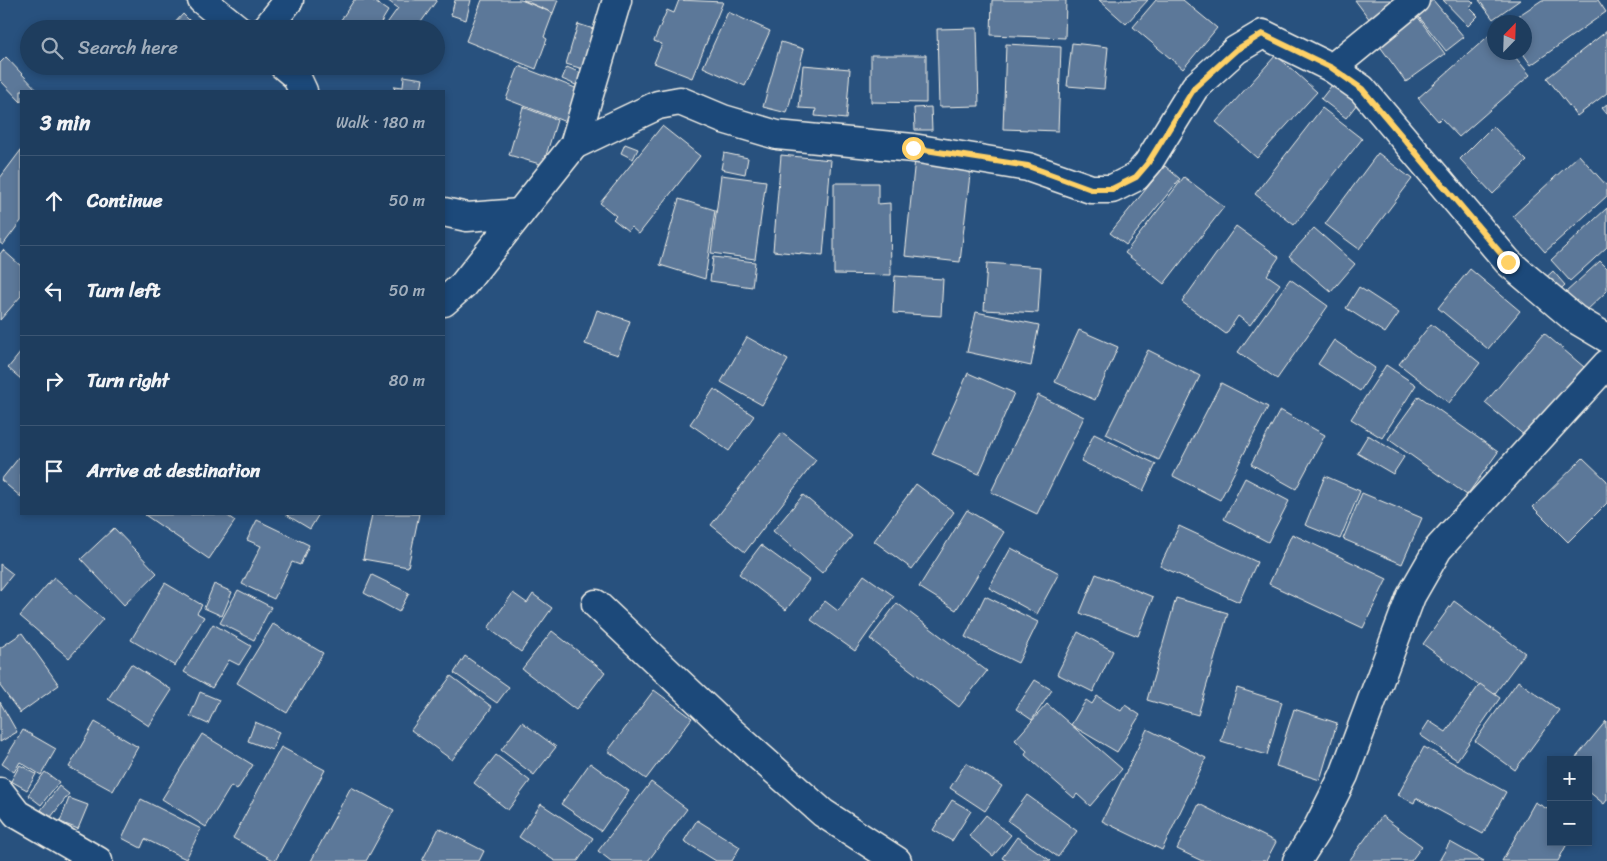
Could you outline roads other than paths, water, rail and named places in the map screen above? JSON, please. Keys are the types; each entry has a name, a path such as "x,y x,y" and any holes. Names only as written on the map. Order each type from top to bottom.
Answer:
{"street":[{"path":"202,0 227,20"},
{"path":"273,20 289,0"},
{"path":"445,301 463,285 574,145 617,0"},
{"path":"1332,68 1415,0"},
{"path":"574,145 658,105 680,102 723,119 777,135 913,148 1028,166 1091,189 1112,189 1136,177 1148,163 1195,87 1236,50 1262,34 1332,68 1362,89 1508,262 1575,319 1607,338"},
{"path":"295,75 303,90"},
{"path":"445,212 467,217 520,213"},
{"path":"1297,861 1316,831 1344,775 1411,596 1438,549 1607,364"},
{"path":"596,604 725,726 823,813 861,850 897,861"},
{"path":"0,793 17,814 98,861"}]}
